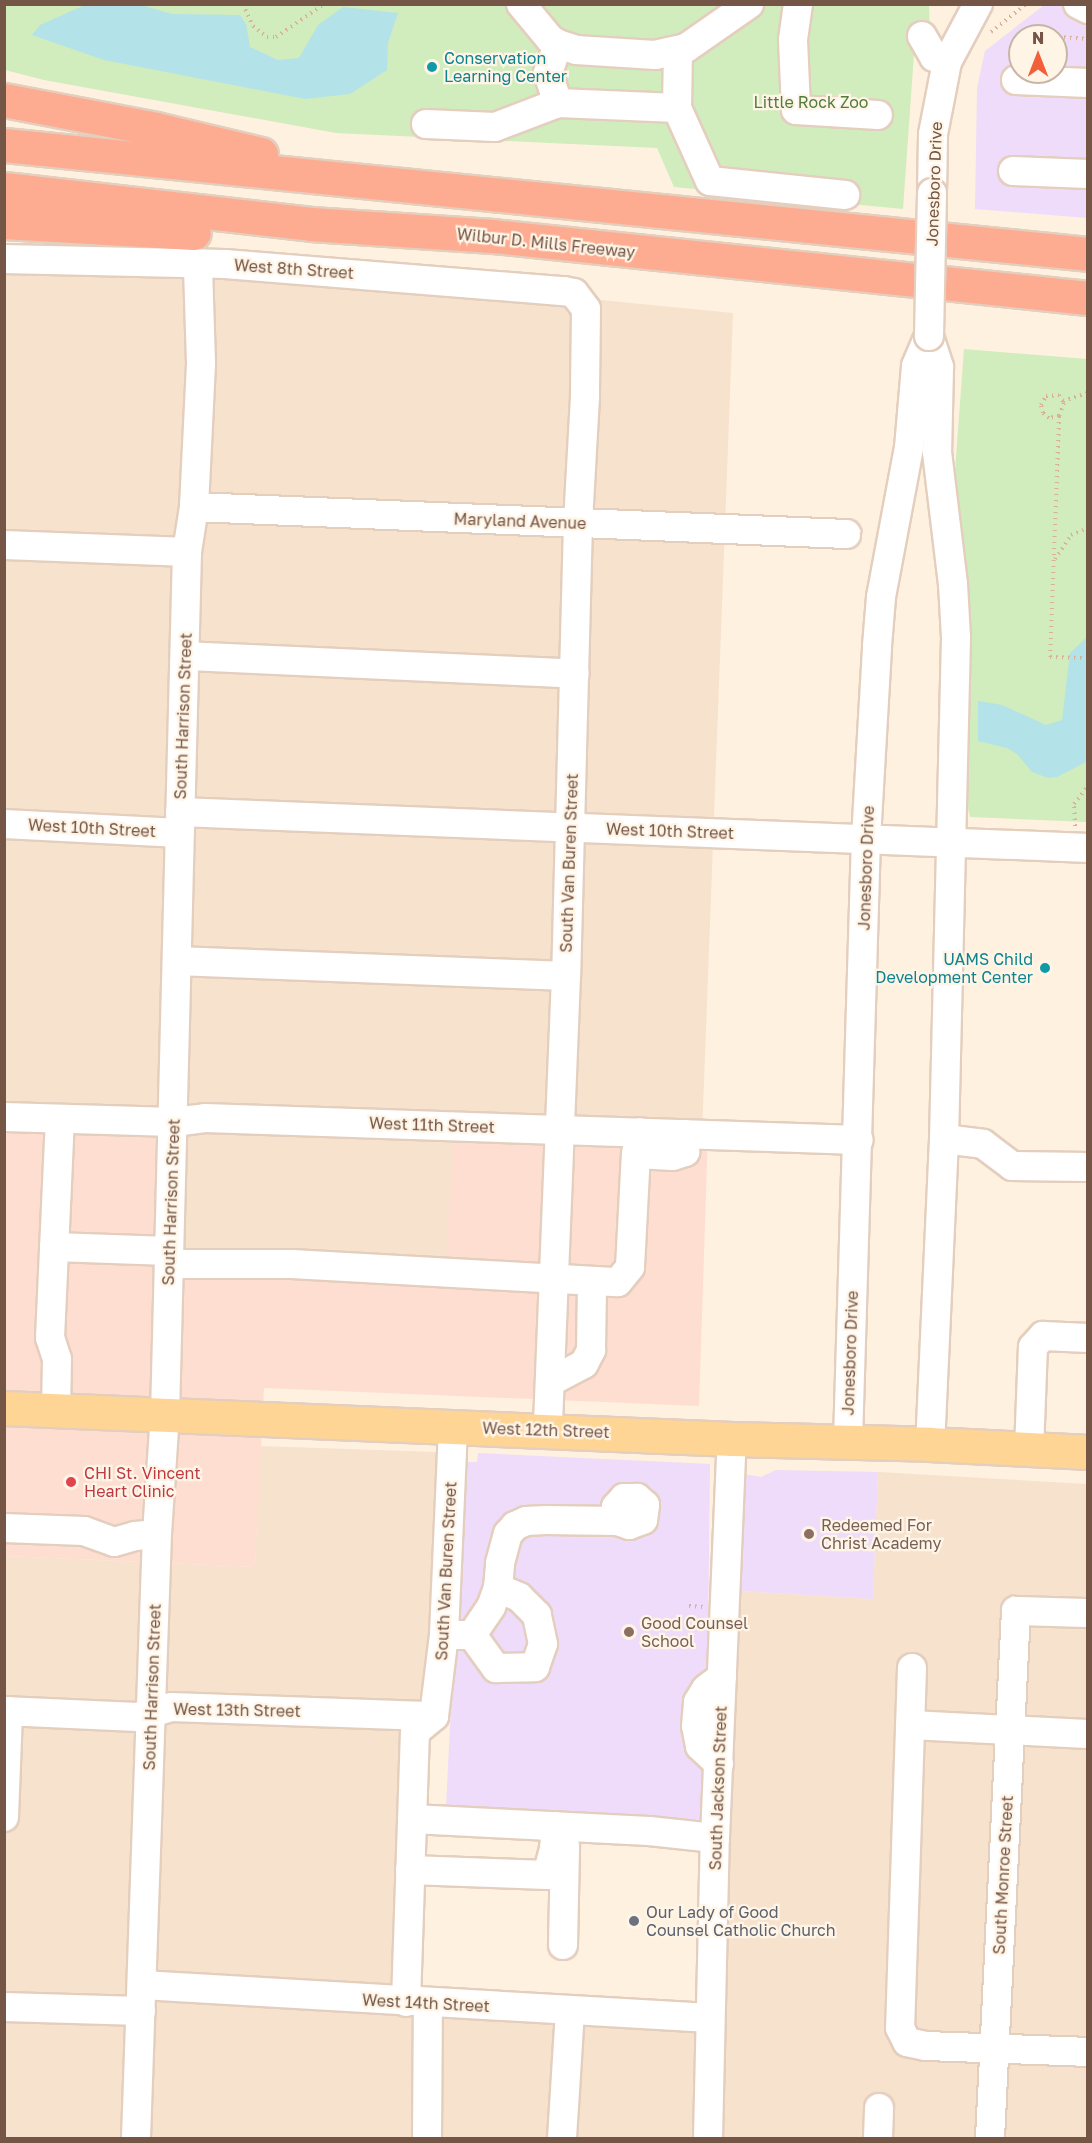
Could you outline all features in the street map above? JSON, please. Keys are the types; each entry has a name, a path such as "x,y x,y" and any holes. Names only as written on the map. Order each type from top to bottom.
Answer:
{"highway":[{"path":"4,100 156,129 394,185"},
{"path":"4,145 1088,254"},
{"name":"Wilbur D. Mills Freeway","path":"4,189 311,224 493,236 1088,298"},
{"path":"4,222 98,225 233,236 311,224"}],"main road":[{"name":"West 12th Street","path":"4,1408 1088,1452"}],"street":[{"path":"521,4 550,39 558,44 576,50 655,55 678,52 749,4"},
{"path":"798,4 794,40 796,110 878,115"},
{"path":"1078,4 1088,9"},
{"name":"Jonesboro Drive","path":"930,1444 944,1139 956,638 953,584 937,452 939,367 929,336 933,134 947,62 978,19"},
{"path":"922,36 934,57 947,62"},
{"path":"558,44 548,73 558,103"},
{"path":"678,52 677,108 710,181 845,195"},
{"path":"1068,82 1088,83"},
{"path":"426,124 495,127 558,103 677,108"},
{"path":"1013,171 1088,174"},
{"name":"West 8th Street","path":"4,259 225,264 293,268 552,290 574,293 580,298"},
{"name":"South Harrison Street","path":"136,2139 157,1534 165,1415 187,552 194,507 201,363 198,265"},
{"name":"South Van Buren Street","path":"548,1430 566,976 578,523 587,317 580,298"},
{"name":"Jonesboro Drive","path":"848,1441 859,1140 866,839 881,597 909,448 916,366 929,336"},
{"name":"Maryland Avenue","path":"194,507 846,534"},
{"path":"4,545 187,552"},
{"path":"186,656 575,674"},
{"name":"West 10th Street","path":"4,824 180,822 570,828 1083,848"},
{"path":"177,961 566,976"},
{"name":"West 11th Street","path":"4,1117 174,1122 205,1118 560,1130 638,1143 685,1134 859,1140"},
{"path":"56,1411 57,1359 50,1338 60,1119"},
{"path":"944,1139 983,1144 1012,1166 1088,1167"},
{"path":"54,1247 169,1257 592,1283 618,1282 630,1267 638,1143"},
{"path":"550,1382 584,1364 591,1350 592,1283"},
{"path":"1029,1450 1033,1347 1042,1336 1088,1338"},
{"name":"South Van Buren Street","path":"434,1716 444,1634 453,1426"},
{"name":"South Jackson Street","path":"708,2139 715,1838 732,1439"},
{"path":"472,1635 491,1607 498,1588 500,1563 508,1534 515,1526 526,1521 617,1521"},
{"path":"4,1528 84,1531 114,1542 143,1534 157,1534"},
{"path":"472,1635 496,1668 535,1667 543,1644 537,1615 519,1597 498,1588"},
{"name":"South Monroe Street","path":"990,2139 993,2048 1012,1732 1016,1611 1088,1613"},
{"path":"444,1634 472,1635"},
{"path":"912,1668 900,2028 908,2042 926,2046 1088,2052"},
{"name":"West 13th Street","path":"6,1711 137,1717 171,1707 434,1716"},
{"path":"4,1817 6,1711"},
{"path":"427,2139 410,1870 415,1732 434,1716"},
{"path":"910,1725 1012,1732 1088,1734"},
{"path":"412,1819 561,1826 715,1838"},
{"path":"410,1870 547,1875 561,1826"},
{"path":"561,1826 563,1946"},
{"name":"West 14th Street","path":"4,2007 141,1998 417,2002 711,2018"},
{"path":"562,2139 570,2011"},
{"path":"878,2139 879,2108"}],"path":[{"path":"196,4 207,4"},
{"path":"243,4 252,26 267,37 276,37 324,4"},
{"path":"978,19 1026,4"},
{"path":"1068,38 1088,39"},
{"path":"1063,401 1088,393"},
{"path":"1059,416 1046,416 1041,405 1046,396 1055,394 1063,401 1064,408 1059,416 1050,657 1088,658"},
{"path":"1053,563 1071,536 1088,528"},
{"path":"1083,848 1074,804 1088,786"},
{"path":"689,1606 705,1608"}],"shaded area":[{"path":"1044,5 1087,5 1087,218 975,209 977,88 985,51 1008,33 1008,84 1068,84 1068,24 1020,24"},
{"path":"4,260 580,298 733,313 702,1134 445,1273 169,1264 174,1122 5,1112"},
{"path":"174,1122 169,1263 445,1272 455,1126 708,1134 699,1406 264,1388 255,1567 5,1556 4,1134"},
{"path":"260,1446 435,1452 444,1462 425,1870 415,2012 722,2027 741,1591 873,1599 878,1472 1087,1484 1087,2138 5,2138 4,1556 255,1567"},
{"path":"478,1453 710,1464 706,1820 446,1807 463,1462 477,1462"},
{"name":"Redeemed For Christ Academy","path":"776,1470 878,1472 873,1599 741,1591 744,1474 761,1477"}],"green space":[{"name":"Little Rock Zoo","path":"5,5 929,5 930,32 915,40 903,209 674,187 657,148 336,133 44,80 5,70"},
{"path":"964,349 1087,359 1087,822 970,817 966,800 968,575 955,471"}],"water":[{"path":"85,5 141,5 172,14 240,15 246,24 250,47 278,60 299,58 318,25 343,7 398,13 388,43 387,70 350,94 305,99 104,60 32,35 40,25"},
{"path":"1087,637 1088,759 1084,763 1057,777 1048,778 1032,772 1017,754 1007,748 978,741 978,701 1002,705 1046,725 1062,720 1070,653"}],"place":[{"name":"Conservation Learning Center","path":"432,67"},
{"name":"UAMS Child Development Center","path":"1045,968"},
{"name":"CHI St. Vincent Heart Clinic","path":"71,1482"},
{"name":"Redeemed For Christ Academy","path":"809,1534"},
{"name":"Good Counsel School","path":"629,1632"},
{"name":"Our Lady of Good Counsel Catholic Church","path":"634,1921"}]}
